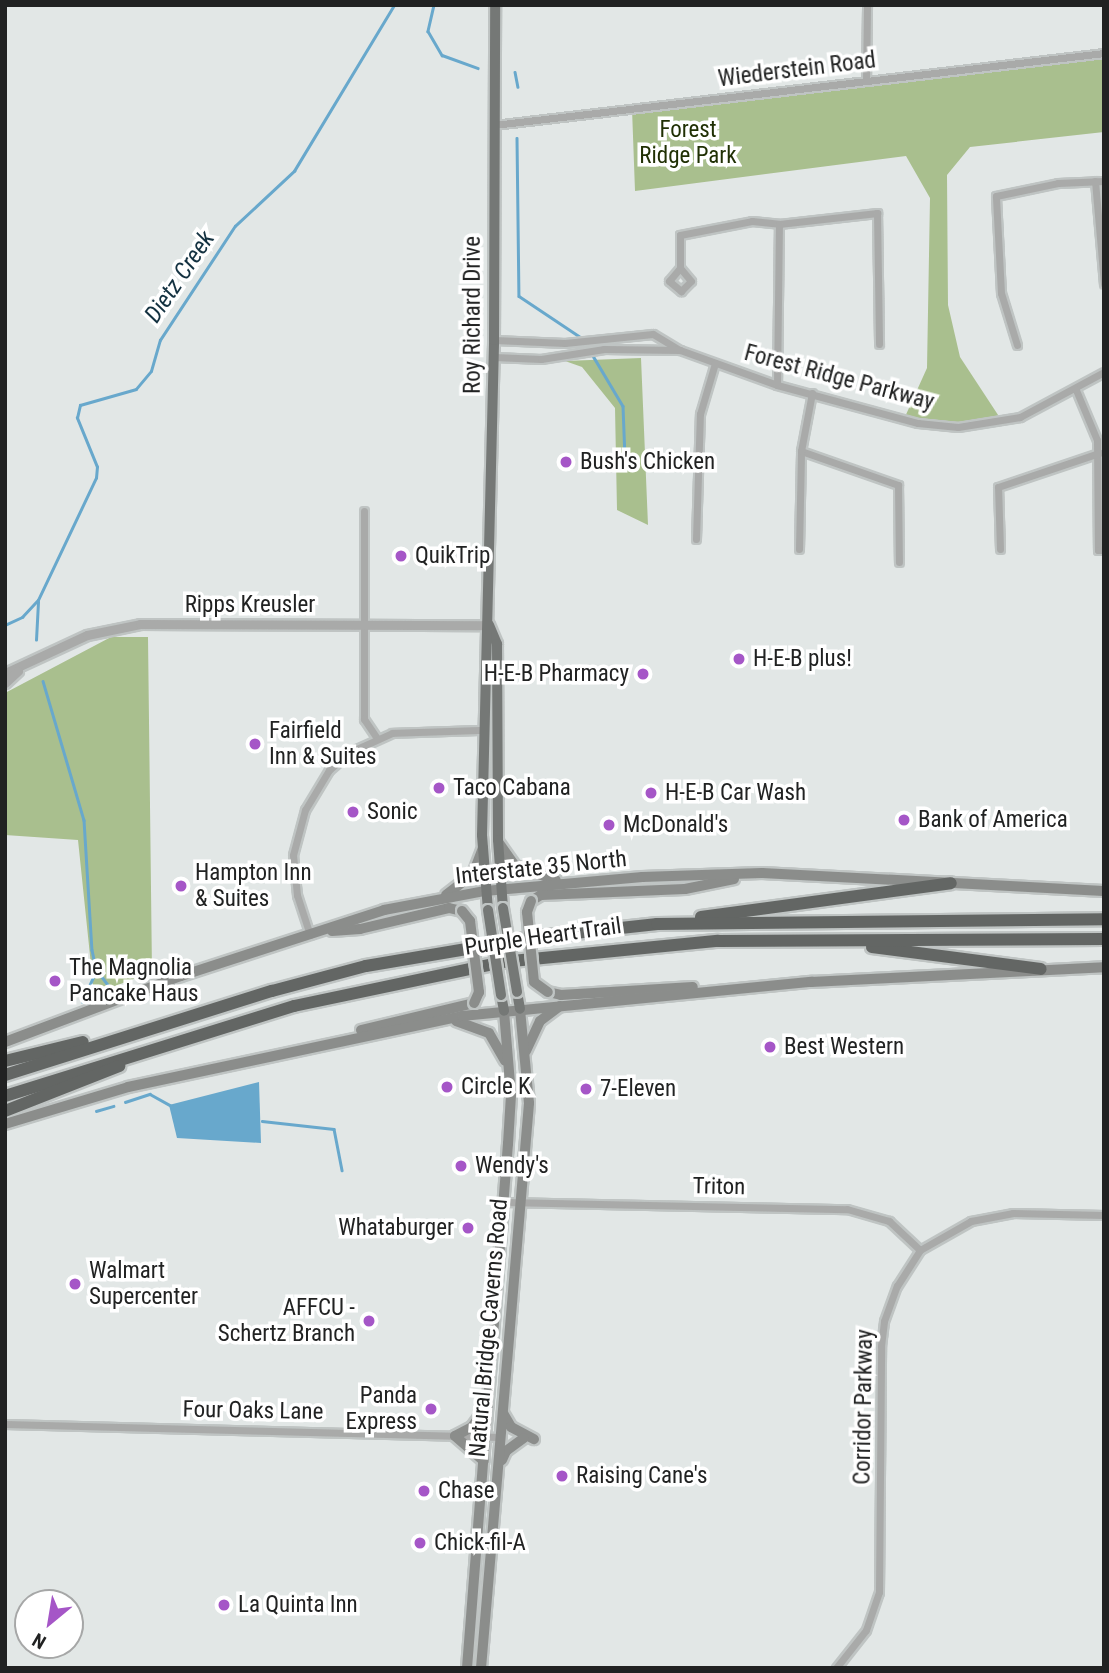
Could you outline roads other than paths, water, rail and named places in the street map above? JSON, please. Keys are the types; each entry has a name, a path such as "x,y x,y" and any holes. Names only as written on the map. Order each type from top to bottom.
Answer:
{"highway":[{"path":"657,924 951,883"},
{"name":"Purple Heart Trail","path":"5,1074 145,1030 366,967 538,937 657,924 1104,919"},
{"name":"Purple Heart Trail","path":"5,1096 166,1044 360,989 502,962 678,943 1104,939"},
{"path":"819,942 1041,969"},
{"path":"5,1061 145,1030"},
{"path":"5,1111 166,1044"}],"main road":[{"name":"Roy Richard Drive","path":"495,5 494,357 489,625 484,644 483,848 485,891 504,1012"},
{"name":"Roy Richard Drive","path":"489,625 497,644 498,840 503,908"},
{"path":"498,840 506,857 523,872 567,882"},
{"path":"441,898 467,880 483,848"},
{"path":"719,989 672,985 561,995 548,992 534,982 527,912 531,901 541,895 685,888 762,873"},
{"name":"Interstate 35 North","path":"5,1042 159,984 384,910 485,891 567,882 762,873 1104,891"},
{"path":"315,933 359,929 449,908 462,911 470,921 478,981 474,1003 387,1021 318,1046"},
{"name":"Natural Bridge Caverns Road","path":"481,1668 530,1103 526,1052 503,908"},
{"path":"5,1124 128,1087 443,1020 520,1009 719,989 1104,967"},
{"path":"526,1052 540,1021 562,1005"},
{"name":"Natural Bridge Caverns Road","path":"467,1668 505,1202 510,1074 504,1012"},
{"path":"443,1020 472,1023 489,1032 510,1074"},
{"path":"484,1461 455,1436 472,1427 489,1402"},
{"path":"498,1471 506,1451 529,1438 510,1427 503,1412"}],"street":[{"path":"866,81 867,5"},
{"name":"Wiederstein Road","path":"494,125 1104,53"},
{"path":"1017,345 1001,293 996,196 1058,183 1099,181 1104,284"},
{"path":"680,268 680,235 752,221 779,225 877,213 879,344"},
{"path":"777,385 779,225"},
{"name":"Forest Ridge Parkway","path":"494,357 541,359 604,345 641,332 680,350 777,385 918,423 958,427 1020,417 1076,390 1104,372"},
{"name":"Forest Ridge Parkway","path":"494,340 680,350"},
{"path":"696,539 700,414 715,363"},
{"path":"1076,390 1090,417 1099,453 1101,550"},
{"path":"799,549 802,451 812,393"},
{"path":"802,451 898,485 899,562"},
{"path":"1000,549 998,487 1099,453"},
{"path":"364,511 364,719 376,737"},
{"name":"Ripps Kreusler","path":"5,683 20,670 87,635 124,626 489,625"},
{"name":"Ripps Kreusler","path":"5,673 20,670"},
{"path":"315,933 293,866 299,823 329,770 376,737 422,729 483,730"},
{"name":"Triton","path":"505,1202 847,1209 889,1221 920,1250"},
{"name":"Corridor Parkway","path":"836,1668 866,1630 879,1592 884,1321 897,1286 920,1250 971,1221 994,1214 1104,1215"},
{"name":"Four Oaks Lane","path":"5,1424 500,1437"}],"water":[{"path":"259,1082 261,1143 177,1138 169,1105"}],"waterway":[{"name":"Dietz Creek","path":"5,625 22,617 38,600 96,478 97,467 77,418 80,405 136,389 151,371 160,340 235,226 294,171 394,5"},
{"path":"434,5 428,31 442,55 478,68"},
{"path":"515,72 518,87"},
{"path":"517,138 519,296 582,338"},
{"path":"586,344 623,406 625,459"},
{"path":"36,640 38,602"},
{"path":"43,681 84,820 92,950 96,969 108,985"},
{"path":"82,1002 96,970"},
{"path":"125,1102 150,1094 172,1106"},
{"path":"96,1111 113,1106"},
{"path":"262,1121 334,1129 342,1170"}],"place":[{"name":"Bush's Chicken","path":"566,462"},
{"name":"QuikTrip","path":"401,556"},
{"name":"H-E-B plus!","path":"739,659"},
{"name":"H-E-B Pharmacy","path":"643,674"},
{"name":"Fairfield Inn & Suites","path":"255,744"},
{"name":"Taco Cabana","path":"439,788"},
{"name":"H-E-B Car Wash","path":"651,793"},
{"name":"Sonic","path":"353,812"},
{"name":"Bank of America","path":"904,820"},
{"name":"McDonald's","path":"609,825"},
{"name":"Hampton Inn & Suites","path":"181,886"},
{"name":"The Magnolia Pancake Haus","path":"55,981"},
{"name":"Best Western","path":"770,1047"},
{"name":"Circle K","path":"447,1087"},
{"name":"7-Eleven","path":"586,1089"},
{"name":"Wendy's","path":"461,1166"},
{"name":"Whataburger","path":"468,1228"},
{"name":"Walmart Supercenter","path":"75,1284"},
{"name":"AFFCU - Schertz Branch","path":"369,1321"},
{"name":"Panda Express","path":"431,1409"},
{"name":"Raising Cane's","path":"562,1476"},
{"name":"Chase","path":"424,1491"},
{"name":"Chick-fil-A","path":"420,1543"},
{"name":"La Quinta Inn","path":"224,1605"}],"park label":[{"name":"Forest Ridge Park","path":"688,143"}]}
